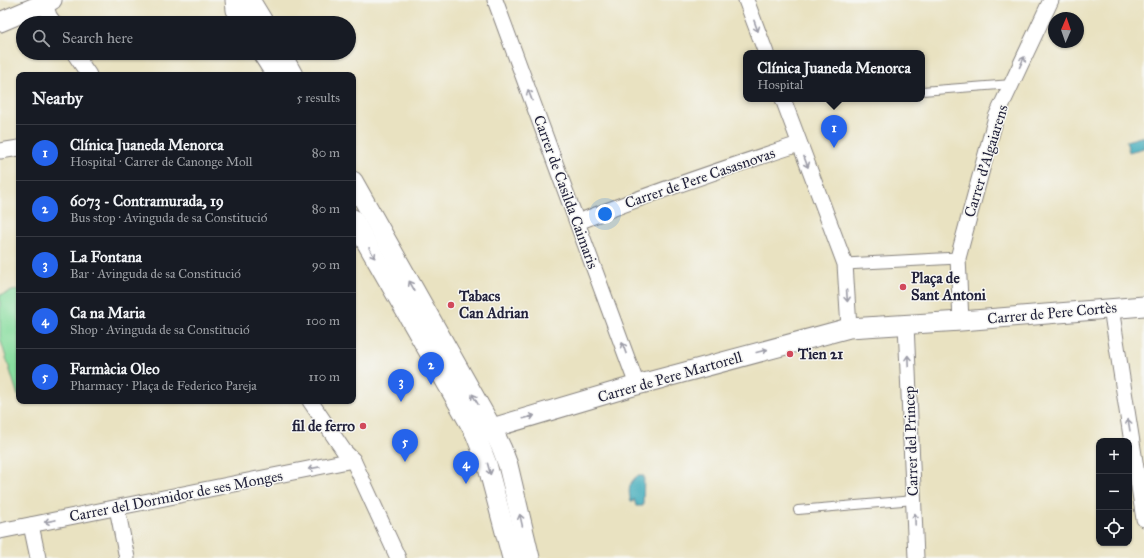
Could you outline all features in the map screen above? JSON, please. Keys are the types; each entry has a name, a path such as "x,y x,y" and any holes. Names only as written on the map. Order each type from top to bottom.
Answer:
{"street":[{"path":"235,0 236,10 240,16"},
{"path":"250,0 260,16"},
{"name":"Carrer de Casilda Caimaris","path":"495,0 637,385"},
{"path":"746,0 765,50"},
{"name":"Carrer d'Algaiarens","path":"958,258 996,117 1051,0"},
{"path":"0,22 48,1 49,16"},
{"path":"79,60 87,72"},
{"path":"266,60 274,72"},
{"path":"285,60 291,72"},
{"path":"784,102 845,264 848,328 961,321 958,258 845,264"},
{"name":"Carrer de Pere Casasnovas","path":"578,222 678,184 800,144"},
{"path":"0,151 16,148"},
{"path":"356,187 478,433 488,464 512,558"},
{"path":"356,224 478,433 502,449 508,465 530,558"},
{"name":"Carrer de Pere Cortès","path":"961,321 1144,306"},
{"path":"1111,308 1144,519"},
{"name":"Carrer del Princep","path":"906,324 916,558"},
{"name":"Carrer de Pere Martorell","path":"478,433 637,385 848,328"},
{"path":"312,404 344,451 356,459 398,558"},
{"name":"Carrer del Dormidor de ses Monges","path":"0,531 356,459"},
{"path":"117,508 127,558"},
{"path":"31,525 38,558"}],"lane":[{"path":"925,91 1012,84"},
{"path":"798,510 914,500"}],"green space":[{"path":"16,290 16,390 0,338 0,295"}],"water":[{"path":"1144,136 1144,148 1129,152 1126,141"},
{"path":"637,476 644,476 643,506 636,506 634,499 633,502 631,502 630,498 630,485"}],"place":[{"name":"Clínica Juaneda Menorca","path":"834,148"},
{"name":"Plaça de Sant Antoni","path":"903,287"},
{"name":"Tabacs Can Adrian","path":"451,305"},
{"name":"Tien 21","path":"790,354"},
{"name":"6073 - Contramurada, 19","path":"431,385"},
{"name":"La Fontana","path":"401,402"},
{"name":"fil de ferro","path":"363,426"},
{"name":"Farmàcia Oleo","path":"405,462"},
{"name":"Ca na Maria","path":"466,484"}]}
